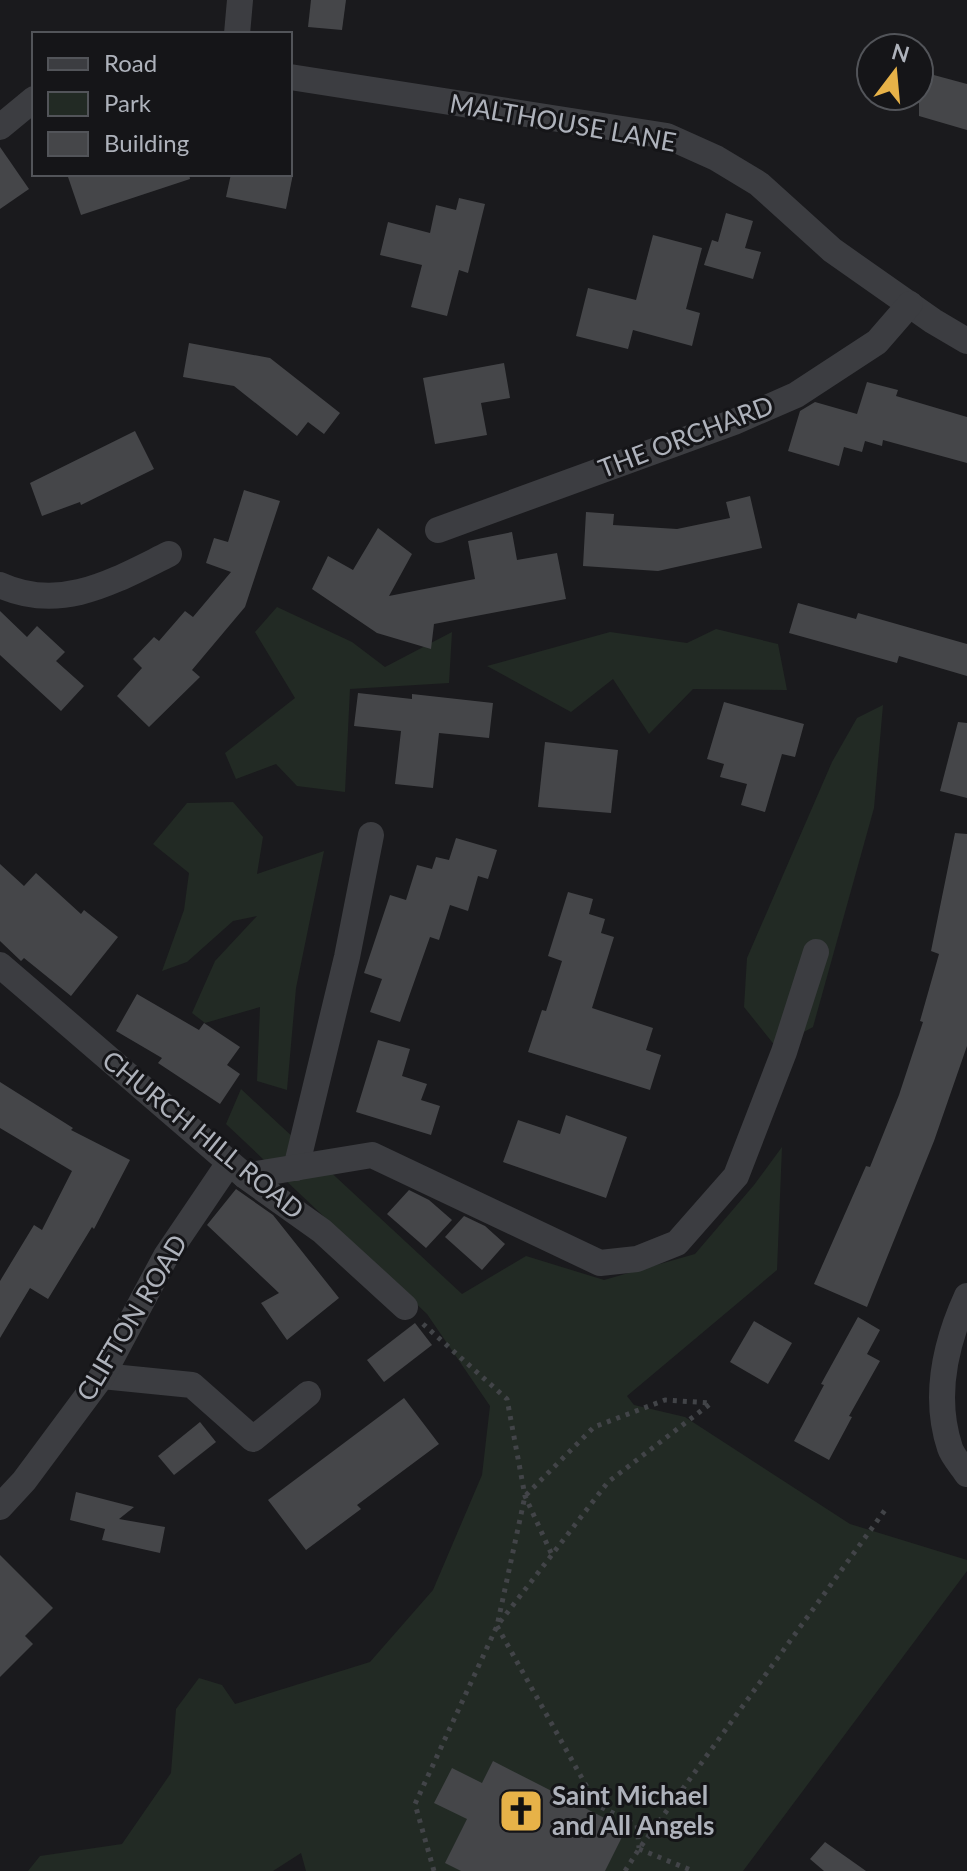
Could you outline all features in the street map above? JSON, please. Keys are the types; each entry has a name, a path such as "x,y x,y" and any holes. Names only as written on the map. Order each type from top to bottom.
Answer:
{"street":[{"path":"237,32 240,0"},
{"name":"MALTHOUSE LANE","path":"292,77 667,136 716,158 759,184 832,250 933,321 967,341"},
{"path":"0,127 32,101"},
{"name":"THE ORCHARD","path":"438,530 734,422 796,395 877,342 910,304"},
{"path":"0,585 31,596 59,596 99,588 169,554"},
{"path":"296,1168 337,999 371,835"},
{"path":"237,1169 296,1168 372,1155 600,1263 637,1259 677,1243 736,1176 784,1052 816,952"},
{"name":"CHURCH HILL ROAD","path":"0,965 237,1169 322,1231 405,1307"},
{"name":"CLIFTON ROAD","path":"0,1507 24,1481 102,1376 166,1256 237,1169"},
{"path":"967,1296 947,1353 941,1396 950,1449 967,1474"},
{"path":"102,1376 192,1385 253,1439 308,1394"}],"path":[{"path":"405,1307 507,1399 525,1496 552,1555"},
{"path":"434,1871 415,1804 497,1626 525,1496 594,1427 665,1400 711,1403 608,1482 497,1626"},
{"path":"625,1871 888,1506"},
{"path":"497,1626 597,1805 637,1825 639,1849"},
{"path":"639,1849 693,1871"}],"green space":[{"path":"277,607 352,642 385,667 452,632 449,683 350,689 345,792 297,786 276,764 236,779 225,753 295,698 255,632"},
{"path":"716,629 778,644 787,690 693,689 649,734 613,679 571,712 487,666 610,632 687,643"},
{"path":"883,705 874,808 813,1027 776,1047 744,1007 747,958 832,762 857,718"},
{"path":"233,802 263,837 257,874 324,851 296,988 287,1090 257,1081 260,1007 205,1023 192,1013 215,961 257,916 233,921 187,962 162,971 184,910 189,873 153,844 187,803"},
{"path":"241,1089 462,1294 526,1256 604,1280 695,1254 782,1147 777,1270 627,1396 634,1405 685,1417 850,1524 967,1560 967,1571 743,1871 306,1871 301,1853 273,1871 28,1871 40,1856 122,1844 171,1773 176,1709 199,1678 222,1685 235,1704 370,1662 433,1590 482,1475 490,1406 427,1314 226,1124"}],"building":[{"path":"311,0 346,0 342,30 308,27"},
{"path":"935,75 967,84 967,130 919,116 919,112 935,112"},
{"path":"0,147 29,189 0,209"},
{"path":"293,174 286,209 226,197 231,176"},
{"path":"68,176 189,176 190,179 81,215"},
{"path":"459,198 485,204 468,273 459,270 447,316 411,307 422,265 380,255 388,222 430,233 436,205 456,210"},
{"path":"726,213 753,221 745,248 761,252 753,279 704,265 712,240 718,242"},
{"path":"653,235 702,248 686,309 700,313 692,346 633,330 628,349 576,336 588,288 636,300"},
{"path":"189,343 270,358 340,413 324,434 308,422 297,436 234,386 183,377"},
{"path":"504,363 510,398 481,403 487,435 435,444 423,378"},
{"path":"867,382 898,390 896,396 967,417 967,463 883,440 882,446 865,441 862,452 844,447 839,466 788,451 800,411 815,402 857,414"},
{"path":"135,431 154,469 81,505 80,502 42,516 30,483"},
{"path":"244,490 280,501 245,607 192,670 200,677 149,727 117,696 142,668 133,659 154,637 159,641 185,611 193,617 231,572 206,563 214,538 228,542"},
{"path":"750,496 762,548 658,571 583,566 586,512 614,514 613,525 677,529 730,518 726,502"},
{"path":"378,528 412,554 389,596 475,579 468,541 512,532 517,560 557,553 566,599 434,624 431,649 377,633 312,589 328,556 353,570"},
{"path":"798,603 856,619 858,613 967,644 967,676 899,656 897,663 789,633"},
{"path":"0,611 27,637 37,626 65,652 56,661 84,686 61,711 0,655"},
{"path":"358,693 412,699 412,694 493,703 489,738 439,733 433,788 395,784 401,731 354,726"},
{"path":"724,702 804,724 795,757 782,754 765,812 741,805 747,784 720,777 724,764 707,759"},
{"path":"958,722 967,723 967,798 940,791"},
{"path":"545,742 618,750 611,813 538,807"},
{"path":"955,833 967,834 967,1046 934,1141 867,1307 814,1284 866,1166 870,1167 899,1095 923,1022 920,1021 939,954 931,951"},
{"path":"456,838 497,850 488,879 478,876 468,911 450,905 439,940 430,937 400,1022 370,1012 382,979 364,973 390,895 406,900 417,865 432,869 436,857 449,860"},
{"path":"0,864 24,886 36,873 81,914 84,910 118,937 71,996 24,958 21,961 0,941"},
{"path":"568,892 593,899 589,914 605,919 601,933 614,937 592,1008 653,1028 646,1050 661,1055 650,1090 528,1052 542,1010 546,1011 562,961 548,956"},
{"path":"137,994 199,1030 204,1023 240,1047 227,1065 240,1074 220,1104 158,1063 162,1058 116,1031"},
{"path":"378,1040 410,1049 402,1076 427,1084 421,1100 440,1106 431,1135 356,1112"},
{"path":"0,1082 73,1128 71,1130 130,1160 94,1229 92,1227 48,1299 30,1288 0,1338 0,1281 34,1225 42,1230 72,1171 0,1128"},
{"path":"566,1115 627,1137 606,1198 503,1162 518,1120 560,1134"},
{"path":"236,1189 273,1215 339,1298 287,1340 261,1303 279,1293 207,1225"},
{"path":"409,1190 429,1200 452,1220 426,1248 387,1214"},
{"path":"464,1216 485,1226 505,1244 482,1270 445,1237"},
{"path":"858,1317 880,1330 867,1354 880,1361 829,1460 794,1441"},
{"path":"754,1321 792,1343 768,1384 730,1362"},
{"path":"415,1323 432,1345 384,1382 367,1360"},
{"path":"404,1398 439,1444 357,1505 361,1509 306,1550 268,1500"},
{"path":"200,1422 216,1442 174,1475 158,1456"},
{"path":"76,1492 134,1507 119,1519 165,1527 160,1553 102,1540 105,1529 70,1520"},
{"path":"0,1555 53,1608 25,1636 33,1644 0,1677"},
{"name":"Saint Michael and All Angels","path":"493,1761 626,1829 605,1871 461,1871 445,1863 467,1819 434,1803 452,1768 482,1783"},
{"path":"825,1842 866,1871 824,1871 810,1859"}],"place":[{"name":"Saint Michael and All Angels","path":"521,1811"}]}
